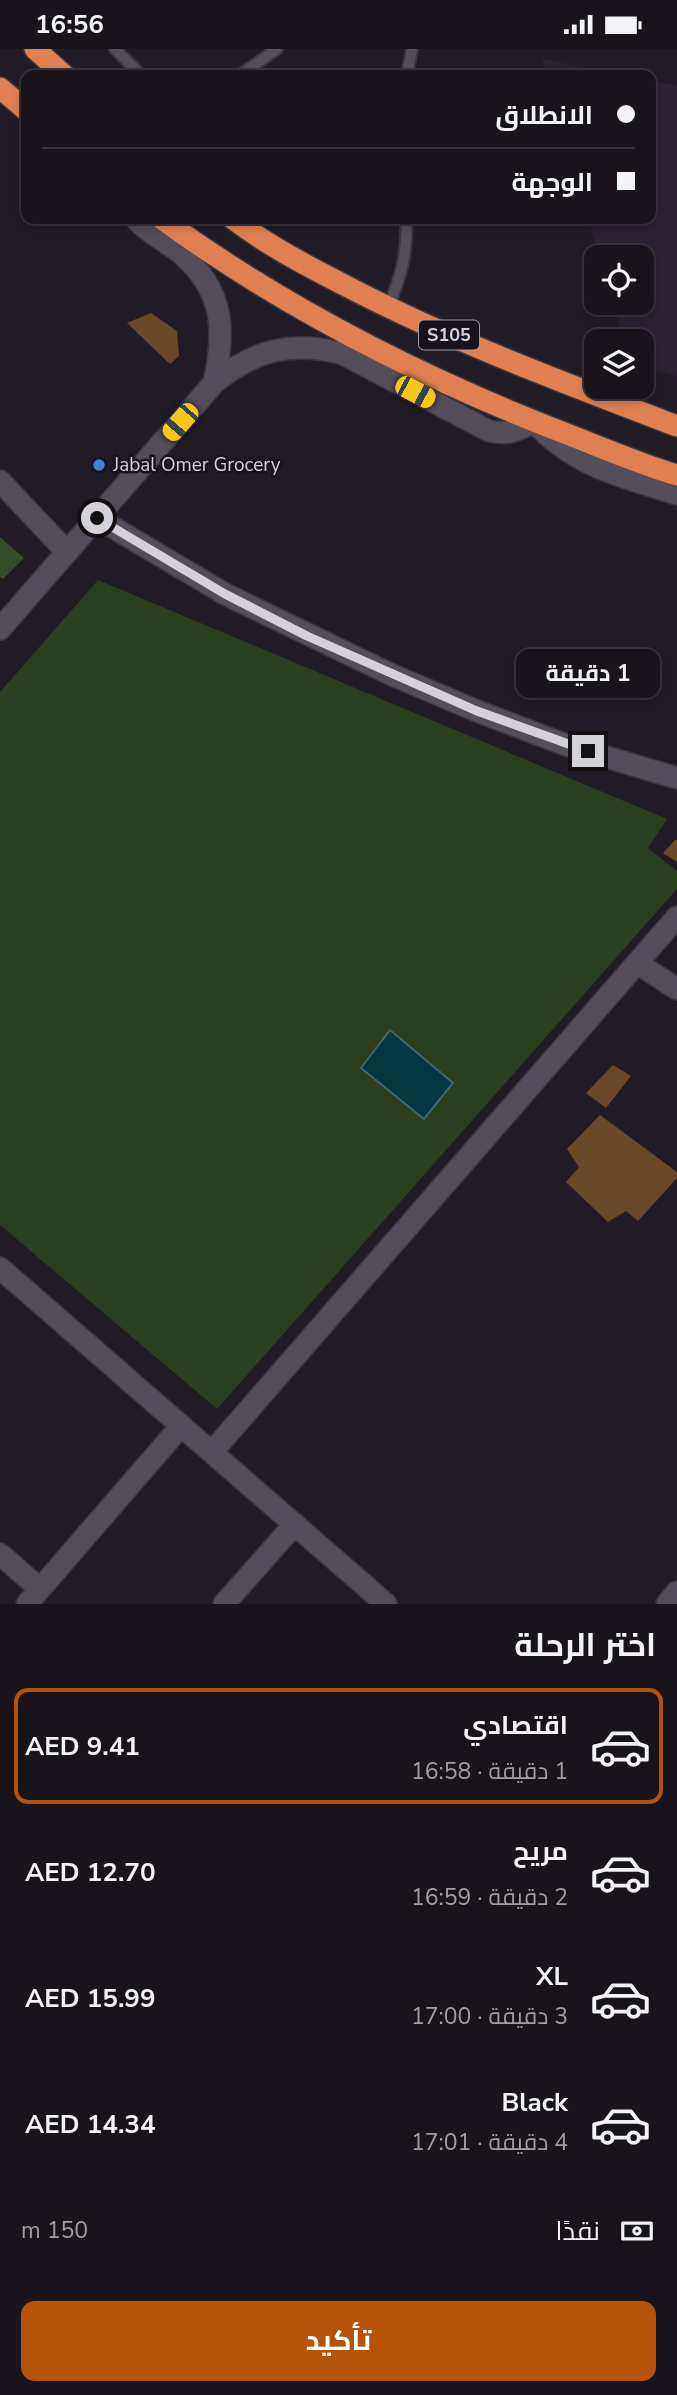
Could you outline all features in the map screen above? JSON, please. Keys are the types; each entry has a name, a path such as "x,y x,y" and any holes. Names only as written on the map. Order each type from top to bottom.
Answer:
{"highway":[{"path":"35,49 58,70"},
{"path":"0,88 21,106"},
{"name":"S105","path":"169,224 292,304 429,376 533,421 677,475"},
{"name":"S105","path":"240,224 285,254 388,307 499,357 677,426"}],"street":[{"path":"142,224 182,254 202,275 215,300 221,351 214,383"},
{"path":"0,629 214,383 252,358 274,351 296,347 341,353 489,431 510,433 533,421 565,450 585,463 677,494"},
{"path":"0,481 67,552"},
{"path":"97,518 225,594 390,674 566,745 677,778"},
{"path":"212,1452 677,917"},
{"path":"637,963 677,989"},
{"path":"0,1268 386,1604"},
{"path":"0,1554 33,1596 181,1426"},
{"path":"224,1604 295,1524"},
{"path":"667,1604 677,1592"}],"lane":[{"path":"115,49 136,70"},
{"path":"247,70 277,49"},
{"path":"408,70 412,49"},
{"path":"388,307 404,263 407,224"}],"shaded area":[{"path":"542,59 598,70 545,70"},
{"path":"656,82 677,86 677,376 654,370 654,329 621,329 616,315 654,315 654,245 596,245 590,224 656,224"}],"green space":[{"path":"0,537 24,558 3,579 0,577"},
{"path":"98,580 667,819 648,848 677,871 677,889 217,1409 0,1225 0,692"}],"water":[{"path":"390,1030 453,1083 424,1119 361,1068"}],"building":[{"path":"151,313 177,331 179,356 170,364 127,323"},
{"path":"677,840 677,862 663,853"},
{"path":"613,1065 631,1076 606,1108 586,1093"},
{"path":"600,1115 677,1172 677,1178 638,1221 626,1211 608,1222 566,1182 579,1167 567,1149"}],"place":[{"name":"Jabal Omer Grocery","path":"99,465"}],"route":[{"path":"97,518 225,594 307,636 477,711 588,751"}]}
